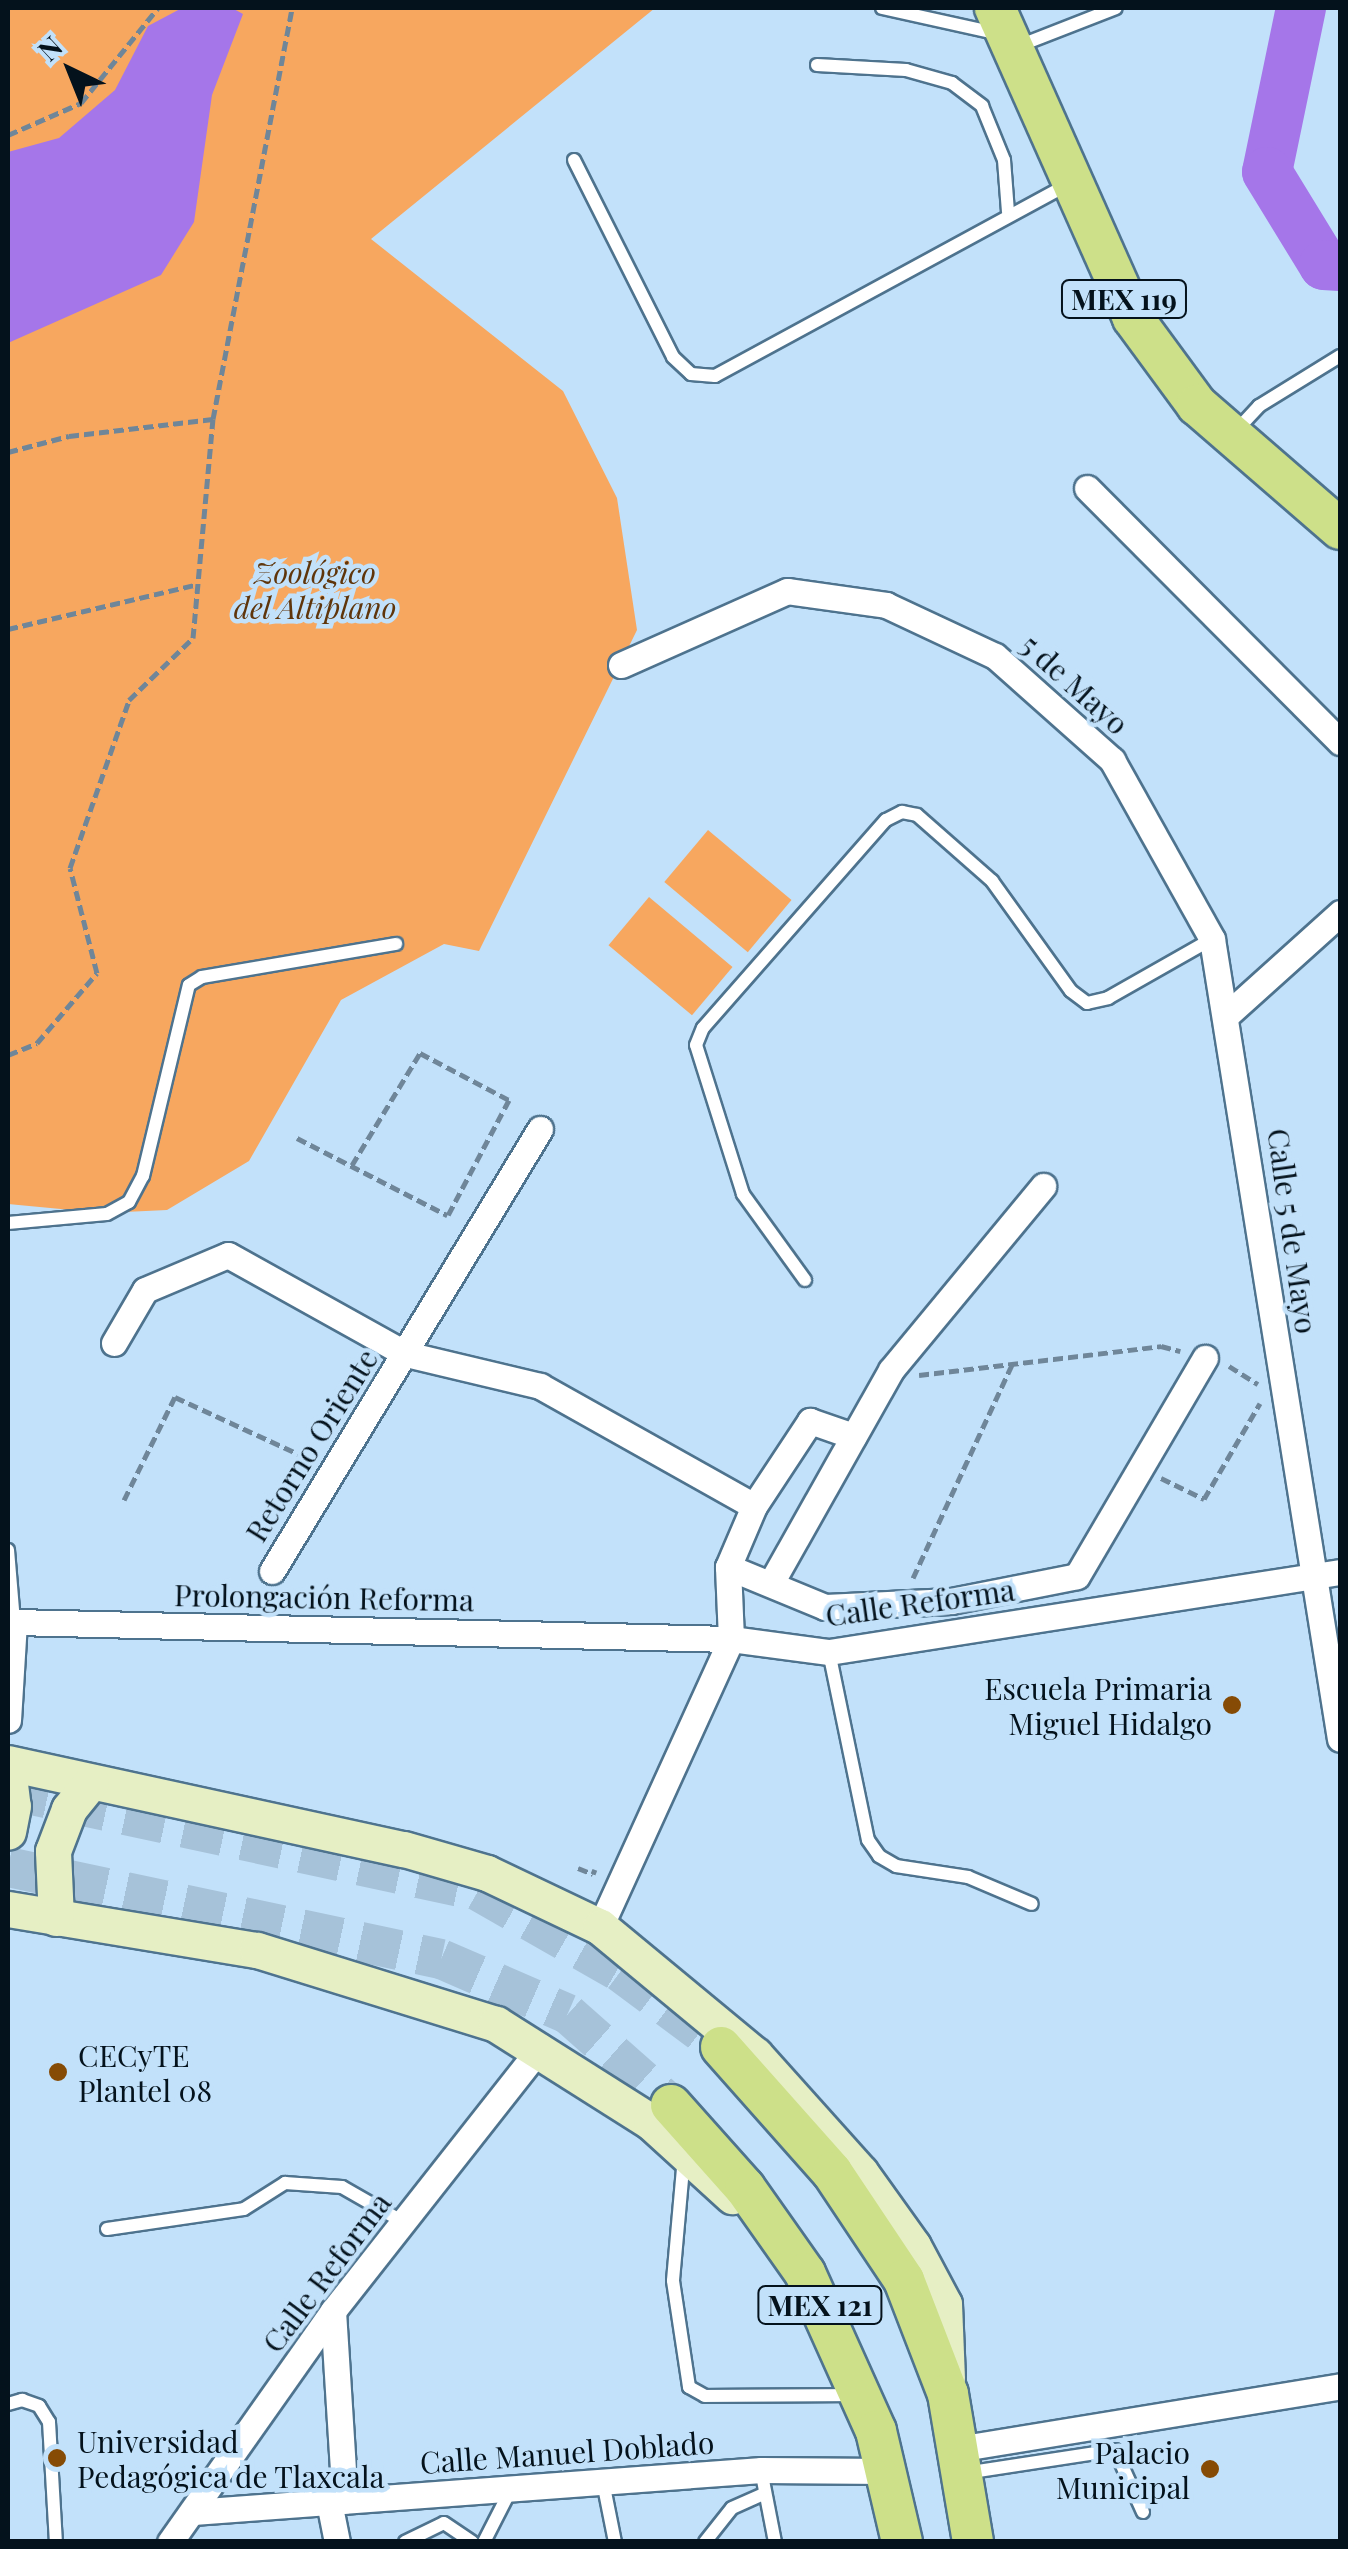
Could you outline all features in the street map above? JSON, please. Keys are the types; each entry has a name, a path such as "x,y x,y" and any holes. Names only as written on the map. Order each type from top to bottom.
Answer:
{"main road":[{"name":"MEX 119","path":"1004,31 1133,318 1197,405 1340,529"},
{"name":"MEX 121","path":"722,2047 832,2172 904,2280 948,2394 973,2542"},
{"name":"MEX 121","path":"684,2131 792,2251 860,2395 887,2471 902,2542"}],"street":[{"path":"1087,488 1340,742"},
{"name":"5 de Mayo","path":"621,665 786,591 886,605 995,656 1112,760 1212,939 1228,1014"},
{"path":"1228,1014 1340,913"},
{"name":"Calle 5 de Mayo","path":"1228,1014 1340,1739"},
{"name":"Retorno Oriente","path":"272,1571 331,1469 480,1234 540,1129"},
{"path":"772,1583 887,1380 1043,1186"},
{"path":"114,1344 144,1290 228,1256 406,1354 540,1386 754,1506"},
{"path":"1141,1468 1216,1362"},
{"path":"600,1927 731,1639 728,1567 754,1506 810,1421 853,1436"},
{"name":"Calle Reforma","path":"728,1567 825,1607 950,1601 1077,1576 1141,1468"},
{"name":"Calle Reforma","path":"731,1639 829,1652 1340,1572"},
{"path":"8,1720 14,1622"},
{"name":"Prolongación Reforma","path":"14,1622 731,1639"},
{"path":"8,1832 13,1806 8,1766 404,1849 487,1873 600,1927 754,2055 860,2172 913,2246 944,2304 948,2394"},
{"path":"56,1918 53,1851 69,1809 90,1782"},
{"path":"8,1909 257,1950 496,2024 541,2046 651,2122 684,2131"},
{"name":"Calle Reforma","path":"170,2542 333,2311 541,2046"},
{"path":"333,2311 337,2542"},
{"path":"960,2462 1340,2386"},
{"name":"Calle Manuel Doblado","path":"193,2512 603,2482 763,2482 887,2471"}],"lane":[{"path":"882,8 1004,31 1116,8"},
{"path":"817,65 906,70 952,83 982,106 1004,160 1008,212"},
{"path":"574,160 673,358 692,374 715,376 1008,212 1070,184"},
{"path":"1232,435 1259,406 1340,356"},
{"path":"805,1280 743,1194 696,1046 703,1028 886,820 902,812 916,815 992,881 1071,991 1087,1003 1108,998 1212,939"},
{"path":"8,1223 107,1214 129,1202 143,1176 189,985 202,977 396,944"},
{"path":"8,1550 14,1622"},
{"path":"829,1652 868,1840 879,1856 896,1866 968,1877 1032,1904"},
{"path":"684,2131 673,2282 689,2388 705,2396 860,2395"},
{"path":"107,2228 244,2209 285,2184 342,2186 403,2222"},
{"path":"8,2404 22,2400 39,2406 49,2422 56,2542"},
{"path":"960,2462 1115,2450 1143,2512"},
{"path":"603,2482 615,2542"},
{"path":"705,2542 732,2508 763,2482 774,2542"},
{"path":"484,2542 511,2488"},
{"path":"406,2542 444,2524 472,2542"}],"path":[{"path":"8,134 80,103 158,8"},
{"path":"8,1055 37,1042 97,973 70,868 128,700 193,638 194,586 213,419 292,8"},
{"path":"8,452 70,436 213,419"},
{"path":"8,629 194,586"},
{"path":"352,1165 420,1053 509,1100 448,1216"},
{"path":"298,1138 480,1234"},
{"path":"887,1380 1161,1346 1216,1362 1268,1391 1204,1499 1141,1468"},
{"path":"901,1603 1013,1363"},
{"path":"124,1500 176,1398 331,1469"}],"green space":[{"name":"Zoológico del Altiplano","path":"8,8 655,8 371,239 563,391 617,498 637,630 479,951 444,944 341,1000 249,1161 167,1210 103,1213 8,1204"},
{"path":"708,830 791,900 748,952 664,882"},
{"path":"649,897 732,967 692,1015 609,945"}],"shaded area":[{"path":"182,8 232,8 243,14 212,95 194,222 161,275 8,343 8,152 59,138 115,90 148,26"}],"waterway":[{"path":"1301,8 1267,172 1324,265 1340,266"}],"tunnel":[{"path":"8,1790 478,1891 620,1972 721,2047"},
{"path":"8,1867 441,1959 568,2014 671,2105"}],"place":[{"name":"Escuela Primaria Miguel Hidalgo","path":"1232,1705"},
{"name":"CECyTE Plantel 08","path":"58,2072"},
{"name":"Universidad Pedagógica de Tlaxcala","path":"57,2458"},
{"name":"Palacio Municipal","path":"1210,2469"}]}
